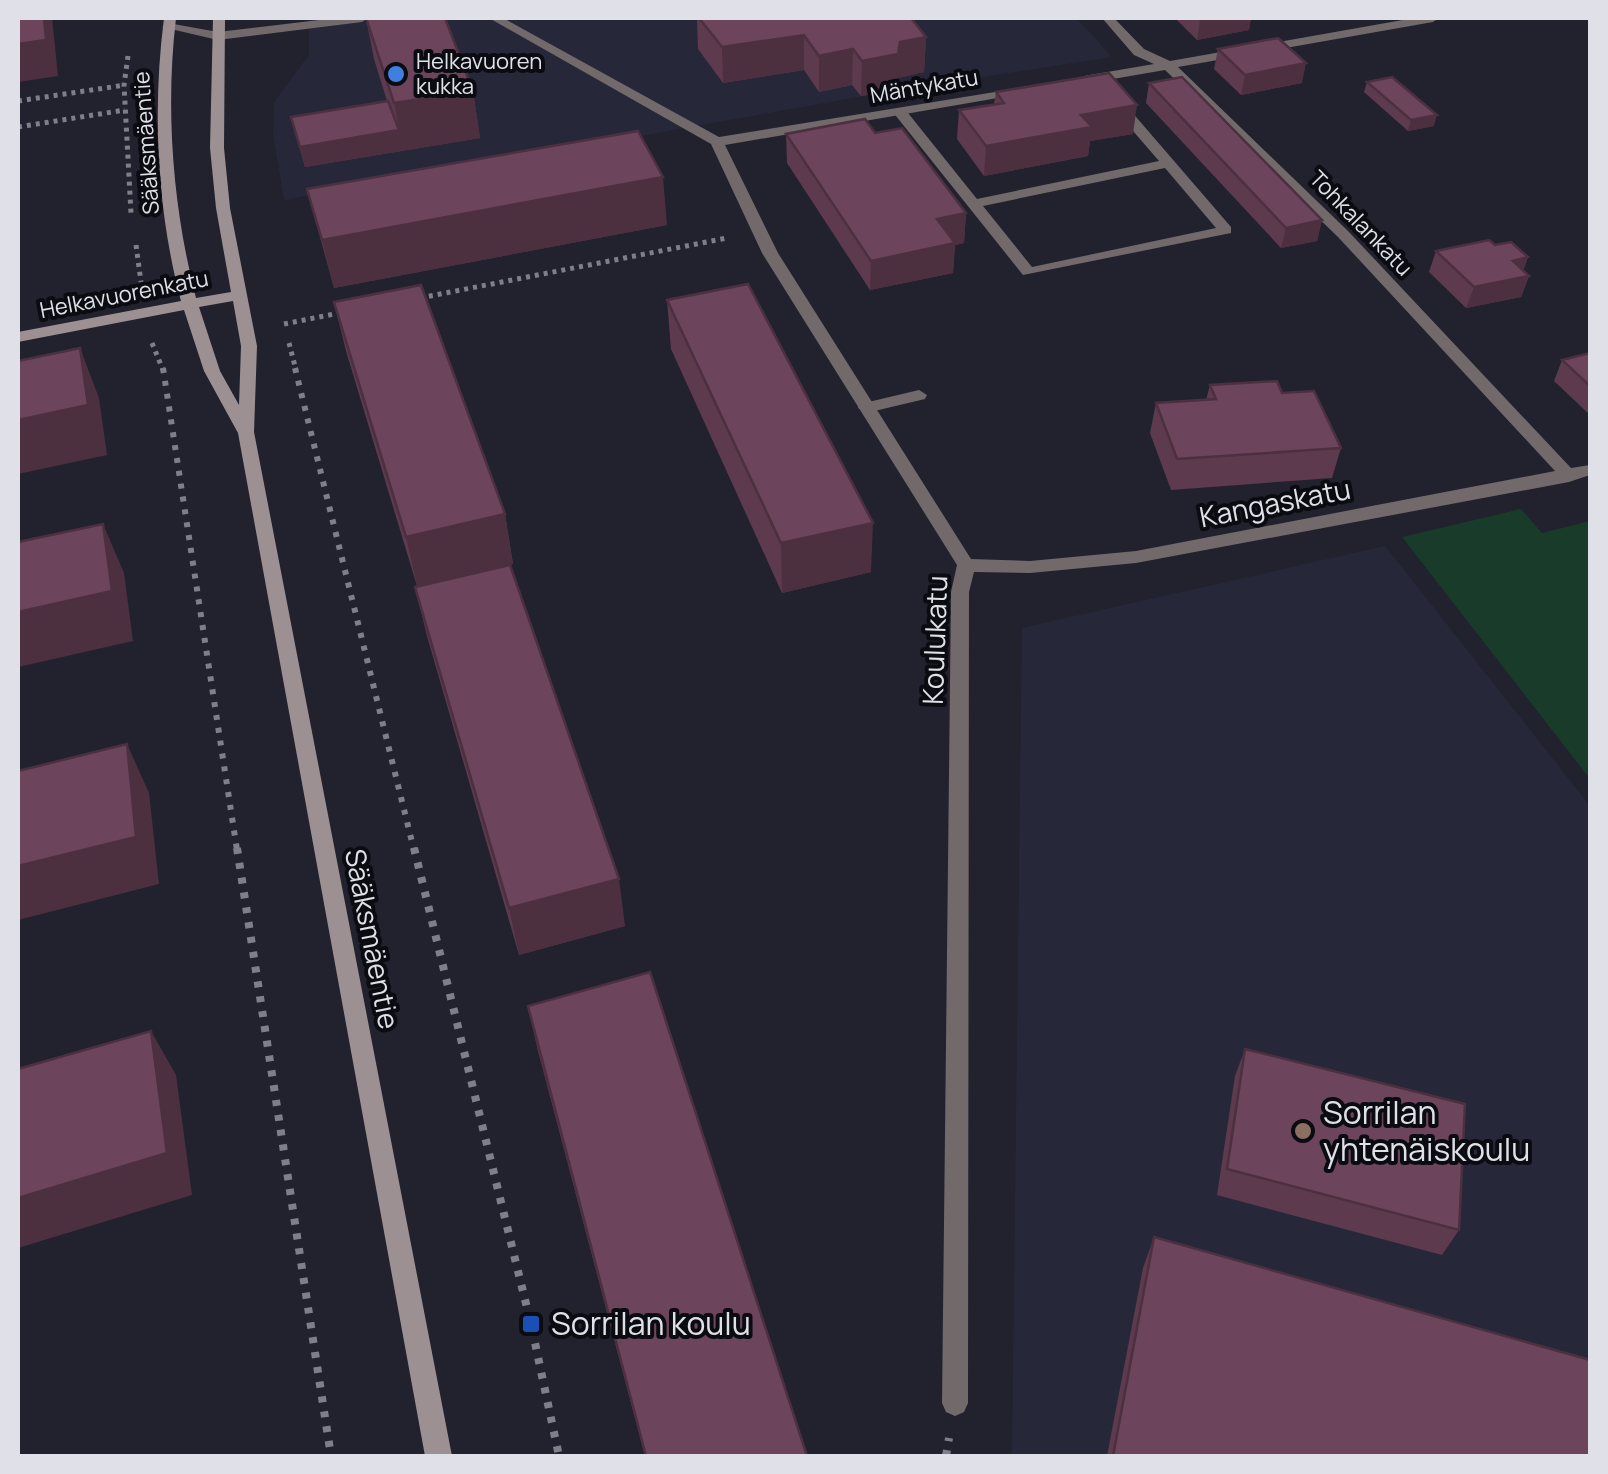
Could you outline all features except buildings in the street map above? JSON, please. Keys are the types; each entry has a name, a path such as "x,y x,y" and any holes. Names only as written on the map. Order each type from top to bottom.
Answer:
{"main road":[{"name":"Sääksmäentie","path":"219,18 218,148 223,208 248,346 246,432 439,1456"},
{"name":"Sääksmäentie","path":"170,22 163,78 168,161 189,304 211,370 246,432"},
{"name":"Helkavuorenkatu","path":"18,337 239,295"}],"street":[{"path":"170,22 207,18"},
{"path":"170,22 218,36 362,18"},
{"path":"495,18 717,142"},
{"name":"Tohkalankatu","path":"1108,18 1138,52 1168,66 1343,234 1569,476"},
{"path":"1075,81 1433,18"},
{"path":"899,111 1028,272 1226,230 1094,78"},
{"name":"Mäntykatu","path":"717,142 1036,88"},
{"name":"Koulukatu","path":"717,142 770,253 966,565 960,592 955,1403"},
{"path":"973,204 1168,163"},
{"path":"866,408 919,395"},
{"name":"Kangaskatu","path":"966,565 1030,567 1136,557 1590,470"}],"path":[{"path":"18,102 124,85"},
{"path":"18,127 125,110"},
{"path":"416,298 738,236"},
{"path":"280,308 531,1324 559,1456"},
{"path":"284,324 360,309"},
{"path":"162,363 331,1456"}],"shaded area":[{"path":"309,18 1076,18 1112,57 897,90 284,200 273,133 274,102 309,55"},
{"name":"Sorrilan yhtenäiskoulu","path":"1385,546 1590,806 1590,1456 1012,1456 1022,628"}],"green space":[{"path":"1521,509 1542,533 1590,521 1590,779 1402,537"}],"place":[{"name":"Helkavuoren kukka","path":"396,74"},
{"name":"Sorrilan yhtenäiskoulu","path":"1303,1131"},
{"name":"Sorrilan koulu","path":"531,1324"}]}
